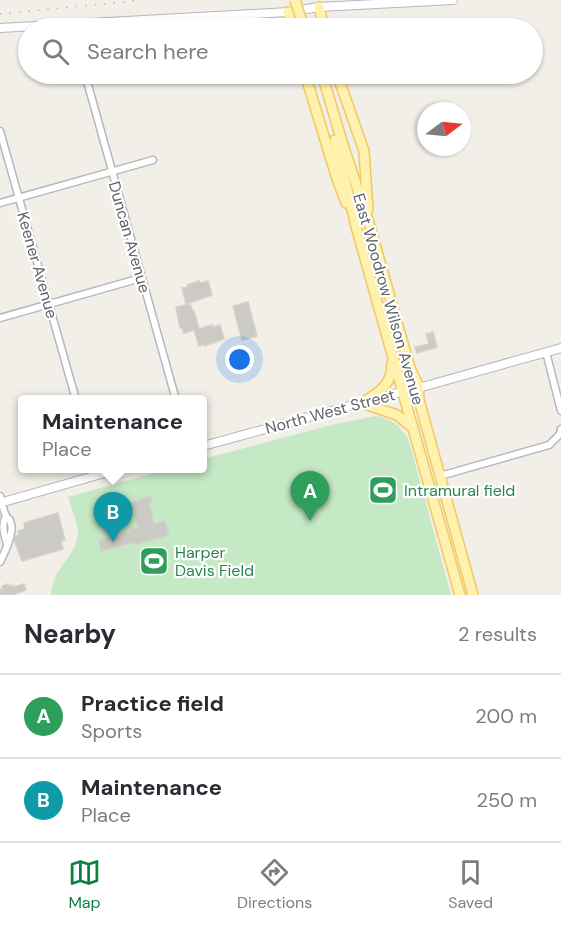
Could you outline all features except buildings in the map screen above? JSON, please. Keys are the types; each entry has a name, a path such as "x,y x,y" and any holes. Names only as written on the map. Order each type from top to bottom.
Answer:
{"main road":[{"path":"295,0 300,18"},
{"path":"302,0 306,18"},
{"path":"318,7 321,18"},
{"path":"288,12 290,18"},
{"path":"308,84 336,179 357,230"},
{"name":"East Woodrow Wilson Avenue","path":"319,84 357,230 460,595"},
{"name":"East Woodrow Wilson Avenue","path":"325,84 369,223 410,368 418,385 419,400 473,595"},
{"path":"340,84 364,151 369,223"},
{"path":"343,144 348,149 352,149 357,144 358,135"},
{"path":"362,403 382,390 386,384 392,370 391,348"},
{"path":"362,403 397,415 414,429"}],"street":[{"path":"195,18 288,12 318,7 453,0"},
{"path":"0,28 18,28"},
{"name":"Duncan Avenue","path":"88,84 175,395"},
{"name":"Keener Avenue","path":"0,131 75,395"},
{"path":"0,203 153,160"},
{"path":"0,318 141,278"},
{"name":"North West Street","path":"207,445 403,392 418,385 422,387 561,348"},
{"path":"546,352 561,411"},
{"path":"440,476 549,445 560,434 561,429"},
{"path":"0,562 12,533 10,521 1,501 94,473"}],"green space":[{"path":"376,416 394,423 408,438 451,595 51,595 55,577 73,549 78,534 68,497 155,473 207,473 207,458 335,424"}],"railway":[{"path":"0,14 142,0"}],"place":[{"name":"Intramural field","path":"383,490"},
{"name":"Practice field","path":"310,521"},
{"name":"Maintenance","path":"113,542"},
{"name":"Harper Davis Field","path":"154,561"}]}
